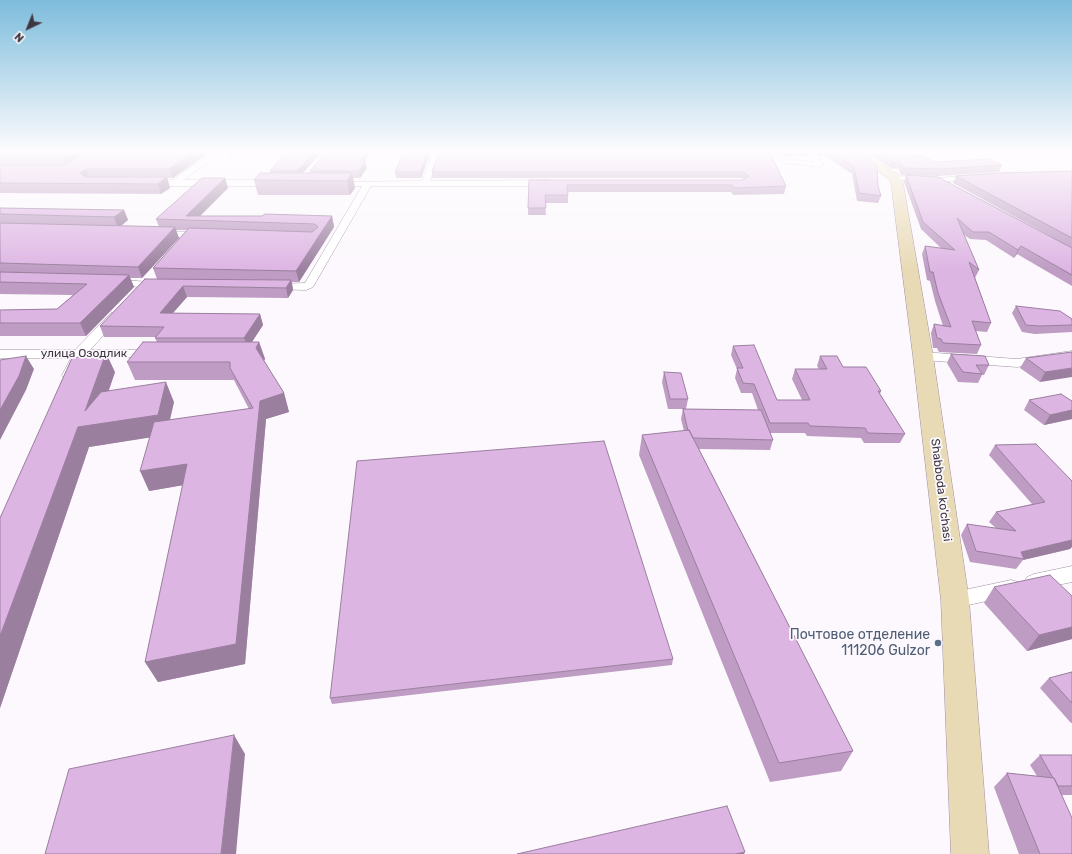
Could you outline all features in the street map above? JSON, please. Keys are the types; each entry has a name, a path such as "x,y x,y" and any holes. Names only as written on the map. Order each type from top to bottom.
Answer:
{"street":[{"path":"259,286 306,287 309,285 364,191"},
{"name":"Shabboda ko'chasi","path":"898,191 923,356 955,600 970,854"},
{"path":"149,234 212,236"},
{"path":"179,246 189,235"},
{"path":"135,295 155,273"},
{"path":"100,281 174,286"},
{"path":"62,389 78,354 125,306"},
{"name":"улица Озодлик","path":"0,354 164,354"},
{"path":"923,356 1017,363 1072,356"},
{"path":"955,600 1072,574"}],"building":[{"path":"188,191 212,191 186,216 262,216 265,214 332,216 296,271 153,268 189,228 312,232 318,227 315,224 156,219"},
{"path":"529,191 568,191 568,195 545,195 546,208 528,208"},
{"path":"859,191 879,191 881,196 859,193"},
{"path":"912,191 964,191 1072,248 1072,275 1021,246 1018,250 989,232 973,232 957,218 979,270 969,262 991,323 972,321 981,345 943,343 941,339 937,338 934,324 951,327 938,293 933,272 930,272 925,246 955,250 923,222"},
{"path":"984,191 1072,191 1072,238"},
{"path":"0,208 124,210 114,217 0,214"},
{"path":"0,223 175,227 138,267 0,263"},
{"path":"0,272 129,275 80,323 0,323 0,310 57,309 87,284 0,282"},
{"path":"145,279 291,280 286,288 183,286 160,313 260,314 244,338 155,338 164,327 100,326"},
{"path":"1016,306 1060,311 1072,319 1072,325 1026,325"},
{"path":"143,342 259,342 256,348 284,393 260,401 236,644 145,662 187,464 140,471 154,422 253,408 230,368 230,362 127,362"},
{"path":"754,345 777,400 810,400 795,369 827,369 820,356 837,356 843,367 866,367 881,391 878,391 905,434 868,433 865,428 810,426 808,423 770,423 754,384 743,383 737,368 743,368 733,346"},
{"path":"1072,352 1072,368 1045,372 1026,358"},
{"path":"106,353 85,411 101,392 166,382 158,415 78,427 0,636 0,518 72,358"},
{"path":"951,354 985,356 989,365 976,365 982,374 963,372"},
{"path":"26,356 19,376 0,410 0,360"},
{"path":"664,372 681,373 688,399 670,399"},
{"path":"1061,394 1072,401 1072,410 1050,415 1029,400"},
{"path":"683,409 761,410 773,440 693,438 689,430 688,431"},
{"path":"689,430 853,751 779,763 642,435"},
{"path":"604,441 673,659 330,698 357,461"},
{"path":"1036,444 1072,481 1072,540 1021,552 1024,559 976,551 967,524 1016,531 996,512 1045,502 995,445"},
{"path":"1050,575 1072,596 1072,627 1039,635 994,587"},
{"path":"1072,672 1072,703 1049,678"},
{"path":"234,735 221,854 45,854 69,769"},
{"path":"1040,755 1072,755 1072,786 1058,786"},
{"path":"1007,773 1054,778 1072,818 1072,854 1040,854"},
{"path":"727,806 745,852 735,854 517,854"}],"place":[{"name":"Почтовое отделение 111206 Gulzor","path":"938,643"}]}
